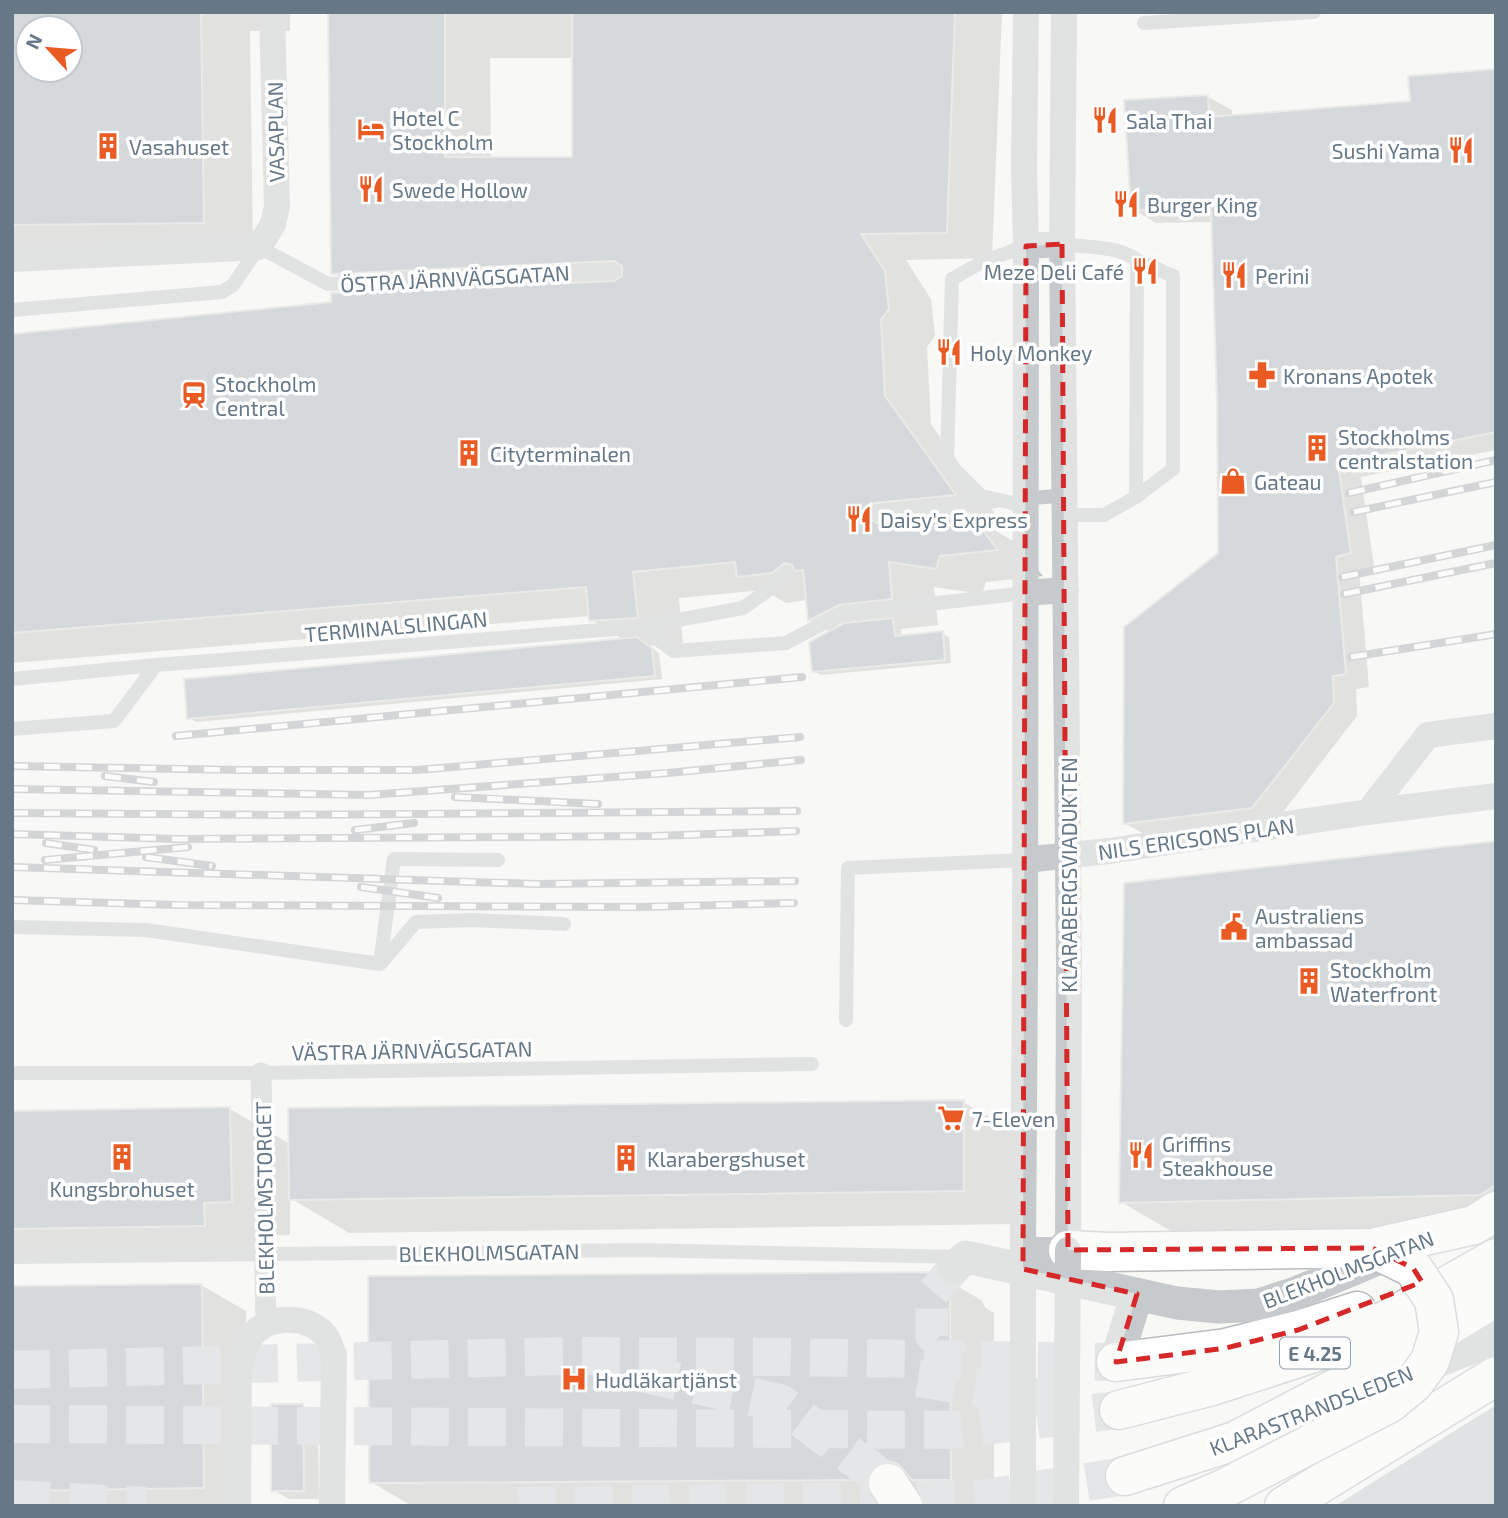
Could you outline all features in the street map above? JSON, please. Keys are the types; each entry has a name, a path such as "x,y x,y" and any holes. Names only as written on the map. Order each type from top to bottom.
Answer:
{"highway":[{"path":"1068,1250 1108,1252 1372,1248 1474,1225 1496,1211"},
{"path":"1183,1506 1221,1490 1390,1403 1414,1383 1430,1361 1439,1332 1434,1300 1413,1268 1372,1248"},
{"path":"1116,1362 1226,1348 1298,1330 1370,1307 1496,1248"},
{"name":"E 4.25","path":"1119,1409 1212,1386 1338,1345 1496,1258"},
{"name":"E 4.25","path":"1235,1441 1411,1349 1496,1297"},
{"path":"1284,1506 1496,1376"},
{"name":"KLARASTRANDSLEDEN","path":"1125,1476 1235,1441"}],"street":[{"name":"VASAPLAN","path":"259,247 272,225 277,206 272,12"},
{"name":"KLARABERGSVIADUKTEN","path":"1023,1506 1027,593 1024,167 1026,12"},
{"name":"KLARABERGSVIADUKTEN","path":"1064,12 1061,505 1066,590 1068,856 1066,1506"},
{"path":"1026,246 1062,244"},
{"path":"12,260 259,247"},
{"path":"1027,593 1066,590"},
{"path":"1368,812 1428,735 1496,726"},
{"name":"NILS ERICSONS PLAN","path":"1025,860 1496,796"},
{"name":"BLEKHOLMSTORGET","path":"261,1073 266,1323"},
{"name":"BLEKHOLMSGATAN","path":"961,1262 1177,1303 1219,1307 1259,1305 1296,1293 1455,1227 1496,1200"},
{"path":"1023,1250 1068,1250"},
{"path":"1116,1362 1137,1294"},
{"name":"BLEKHOLMSTORGET","path":"238,1506 239,1370 242,1353 250,1337 266,1323 282,1320 298,1320 313,1325 327,1336 334,1355 332,1506"},
{"name":"KLARASTRANDSLEDEN","path":"1235,1441 1496,1338"}],"lane":[{"path":"1144,23 1314,12"},
{"path":"876,513 1061,505 1104,515 1136,497 1173,470 1173,276 1132,256 1062,244"},
{"path":"1026,246 982,262 952,279 947,462 981,496 1027,506"},
{"name":"ÖSTRA JÄRNVÄGSGATAN","path":"259,247 328,284 614,271"},
{"path":"12,310 222,292 233,285 259,247"},
{"path":"1136,497 1137,260"},
{"name":"TERMINALSLINGAN","path":"12,679 640,626 743,608 771,589 786,572"},
{"path":"640,626 674,651 786,643 841,614 1027,593"},
{"path":"12,729 114,721 156,665"},
{"path":"380,964 394,859 498,860"},
{"path":"846,1020 848,868 1025,860"},
{"path":"380,964 416,922 472,920 564,924"},
{"path":"12,927 146,930 380,964"},
{"name":"VÄSTRA JÄRNVÄGSGATAN","path":"12,1073 261,1073 813,1064"},
{"name":"BLEKHOLMSGATAN","path":"12,1257 641,1250 961,1262"}],"highlighted area":[{"path":"1062,244 1068,1250 1372,1248 1413,1268 1422,1282 1298,1330 1226,1348 1116,1362 1137,1294 1023,1269 1026,246"}],"shaded area":[{"path":"1496,1405 1496,1506 1335,1506"}],"building":[{"name":"Vasahuset","path":"12,12 201,12 204,223 12,225"},
{"name":"Cityterminalen","path":"328,12 445,12 445,157 572,157 572,12 955,12 947,233 861,234 885,271 889,309 881,320 885,396 956,495 875,503 866,513 869,519 877,523 969,513 998,550 940,556 936,569 889,562 892,599 839,605 808,621 803,570 795,571 792,565 784,563 772,573 737,577 735,562 633,572 638,618 589,621 586,587 12,633 12,334 331,302 331,293 614,281 622,276 622,266 614,261 331,274"},
{"name":"Stockholms centralstation","path":"1496,69 1496,432 1338,464 1351,553 1336,557 1346,674 1333,676 1334,703 1252,808 1123,824 1124,627 1218,553 1211,209 1131,210 1124,100 1208,95 1209,117 1410,101 1408,76"},
{"path":"893,618 895,636 943,631 945,660 812,672 809,642 844,623"},
{"path":"637,637 652,648 655,676 187,719 184,679"},
{"name":"Stockholm Waterfront","path":"1496,841 1496,1185 1480,1195 1119,1203 1124,883"},
{"name":"Klarabergshuset","path":"964,1100 964,1191 289,1200 288,1108"},
{"name":"Kungsbrohuset","path":"230,1107 232,1202 204,1203 205,1226 12,1229 12,1111"},
{"path":"937,1272 941,1280 950,1285 951,1480 912,1480 898,1464 887,1461 876,1465 867,1480 369,1483 368,1276"},
{"path":"202,1284 204,1488 12,1491 12,1286"},
{"path":"271,1404 303,1404 304,1491 271,1491"}],"tunnel":[{"path":"955,1267 932,1294 932,1336 957,1359"},
{"path":"12,1370 563,1356 1116,1362"},
{"path":"640,1373 780,1403 888,1483"},
{"path":"918,1378 1062,1401"},
{"path":"12,1424 951,1430 1119,1410"},
{"path":"518,1506 980,1499 1125,1476"},
{"path":"12,1499 146,1506"}],"railway":[{"path":"1349,493 1496,460"},
{"path":"1354,512 1496,482"},
{"path":"1342,577 1496,545"},
{"path":"1344,594 1496,563"},
{"path":"1351,657 1496,634"},
{"path":"176,736 802,677"},
{"path":"12,766 417,770 800,737"},
{"path":"12,789 369,795 668,773 801,760"},
{"path":"105,776 154,782"},
{"path":"455,797 598,804"},
{"path":"12,813 275,815 797,811"},
{"path":"355,830 414,823"},
{"path":"12,834 177,839 654,836 796,831"},
{"path":"46,843 94,850"},
{"path":"45,860 188,847"},
{"path":"146,857 212,866"},
{"path":"12,867 536,884 795,881"},
{"path":"361,887 438,898"},
{"path":"12,900 177,905 643,907 794,903"}],"place":[{"name":"Sala Thai","path":"1105,120"},
{"name":"Hotel C Stockholm","path":"371,129"},
{"name":"Vasahuset","path":"108,146"},
{"name":"Sushi Yama","path":"1461,150"},
{"name":"Swede Hollow","path":"371,189"},
{"name":"Burger King","path":"1126,204"},
{"name":"Meze Deli Café","path":"1145,271"},
{"name":"Perini","path":"1234,275"},
{"name":"Holy Monkey","path":"949,352"},
{"name":"Kronans Apotek","path":"1262,375"},
{"name":"Stockholm Central","path":"194,395"},
{"name":"Stockholms centralstation","path":"1317,448"},
{"name":"Cityterminalen","path":"469,453"},
{"name":"Gateau","path":"1233,481"},
{"name":"Daisy's Express","path":"859,519"},
{"name":"Australiens ambassad","path":"1234,927"},
{"name":"Stockholm Waterfront","path":"1309,981"},
{"name":"7-Eleven","path":"951,1118"},
{"name":"Griffins Steakhouse","path":"1141,1155"},
{"name":"Kungsbrohuset","path":"122,1157"},
{"name":"Klarabergshuset","path":"626,1158"},
{"name":"Hudläkartjänst","path":"574,1379"}]}
